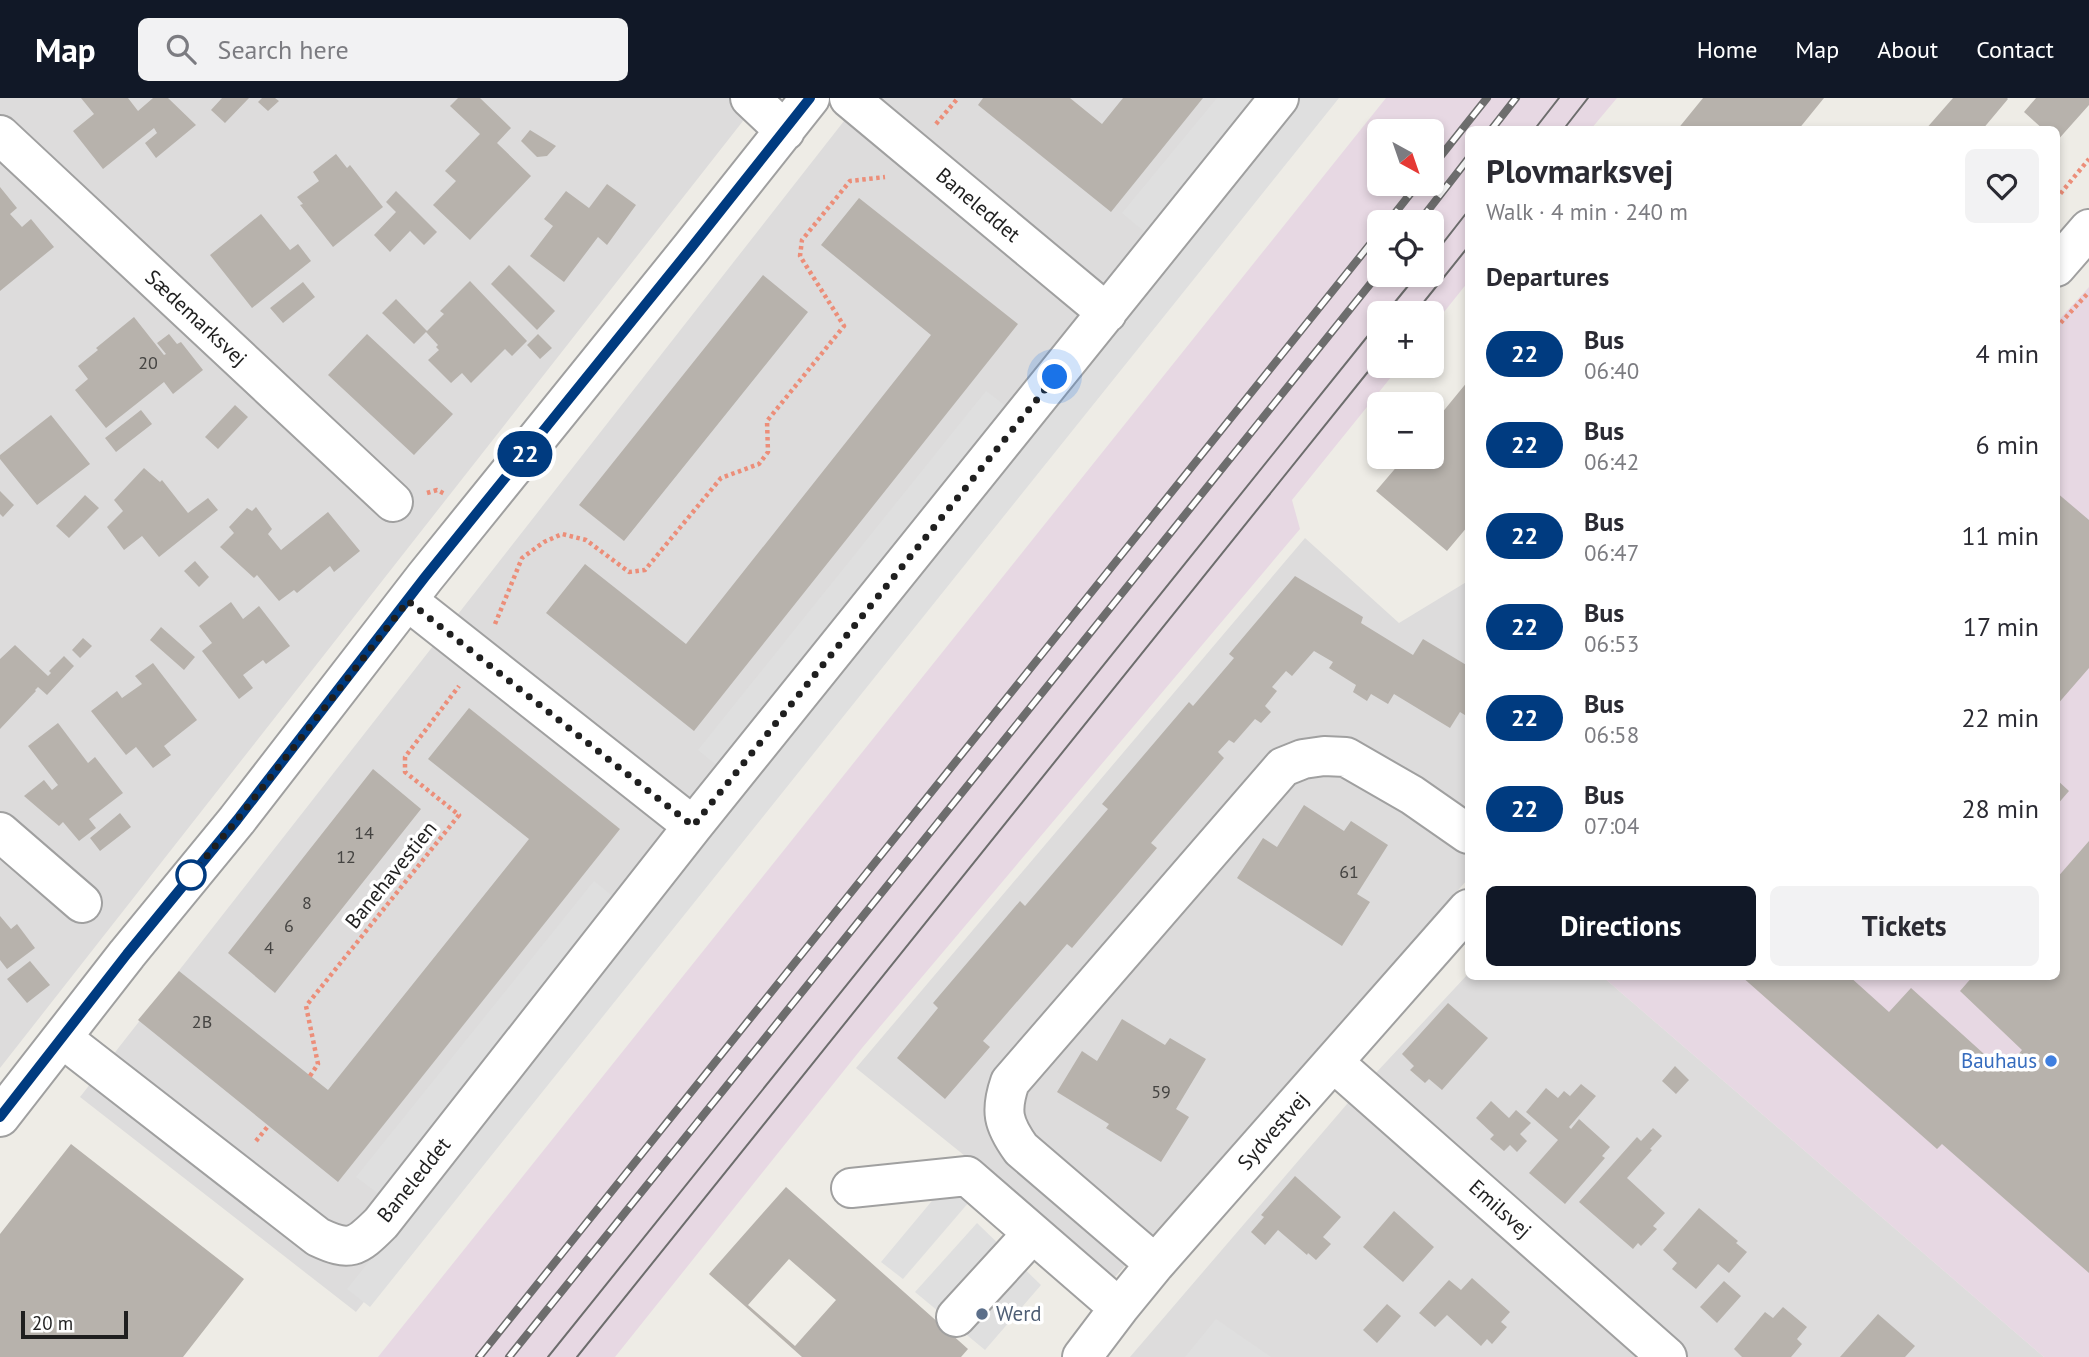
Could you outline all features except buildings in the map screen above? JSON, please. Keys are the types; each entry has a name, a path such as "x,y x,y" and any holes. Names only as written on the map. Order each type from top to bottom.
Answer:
{"street":[{"path":"750,98 785,131"},
{"path":"0,1117 810,98"},
{"name":"Baneleddet","path":"849,98 1107,313"},
{"name":"Baneleddet","path":"62,1038 318,1237 351,1247 366,1238 693,826 1279,98"},
{"name":"Sædemarksvej","path":"0,135 393,502"},
{"path":"2060,262 2089,229"},
{"path":"408,601 693,826"},
{"path":"1155,1265 1021,1149 1004,1120 1003,1103 1010,1082 1283,767 1303,759 1346,757 1412,795 1465,832"},
{"path":"0,832 82,903"},
{"name":"Sydvestvej","path":"1082,1357 1155,1265 1465,912"},
{"name":"Emilsvej","path":"1333,1062 1667,1357"},
{"path":"851,1188 967,1177 1119,1308"},
{"path":"956,1317 1032,1234"}],"path":[{"name":"Banehavestien","path":"310,1076 318,1064 306,1006 459,815 405,772 405,757 481,658 523,558 544,542 562,534 586,540 629,572 645,570 721,478 759,464 768,452 767,421 844,326 800,256 803,240 850,181 893,176 958,98"},
{"path":"2060,194 2089,159"},
{"path":"2060,324 2089,292"}],"shaded area":[{"path":"0,98 761,98 0,1068"},
{"path":"862,98 1307,98 356,1312 80,1097"},
{"path":"1217,98 1254,98 1145,232 1122,213"},
{"path":"1301,98 1339,98 370,1307 347,1289"},
{"path":"1386,98 1617,98 1594,126 1465,126 1465,286 1444,312 1444,301 1367,301 1367,378 1390,378 1379,392 1367,392 1367,407 1292,500 1300,529 862,1048 615,1357 378,1357 1367,122 1367,196 1444,196 1444,119 1369,119"},
{"path":"2089,287 2089,1357 2044,1357 1606,980 2060,980 2060,319"},
{"path":"986,391 1007,407 719,767 698,750"},
{"path":"1305,538 1399,623 1465,583 1465,882 1115,1277 856,1068"},
{"path":"594,881 616,899 379,1194 356,1177"},
{"path":"1465,977 1465,980 1606,980 2044,1357 1130,1357 1347,1104"},
{"path":"946,1184 969,1202 903,1279 881,1262"},
{"path":"977,1223 1041,1285 985,1350 915,1292"},
{"path":"1216,1319 1271,1357 1185,1357"}],"tram line":[{"path":"1537,126 1559,98"},
{"path":"1566,126 1588,98"},
{"path":"1444,242 1465,215"},
{"path":"1425,301 1465,251"},
{"path":"1396,301 1407,287"},
{"path":"548,1357 1367,337"},
{"path":"577,1357 1367,373"}],"railway":[{"path":"1444,152 1487,98"},
{"path":"1494,126 1516,98"},
{"path":"1428,210 1465,163"},
{"path":"1397,210 1409,196"},
{"path":"479,1357 1367,248"},
{"path":"509,1357 1368,287"}],"bus line":[{"name":"22","path":"0,1117 127,954 237,820 425,577 810,98"}],"place":[{"name":"Bauhaus","path":"2051,1061"},
{"name":"Werd","path":"982,1314"}],"route":[{"path":"191,875 408,601 693,826 1055,377"}]}
